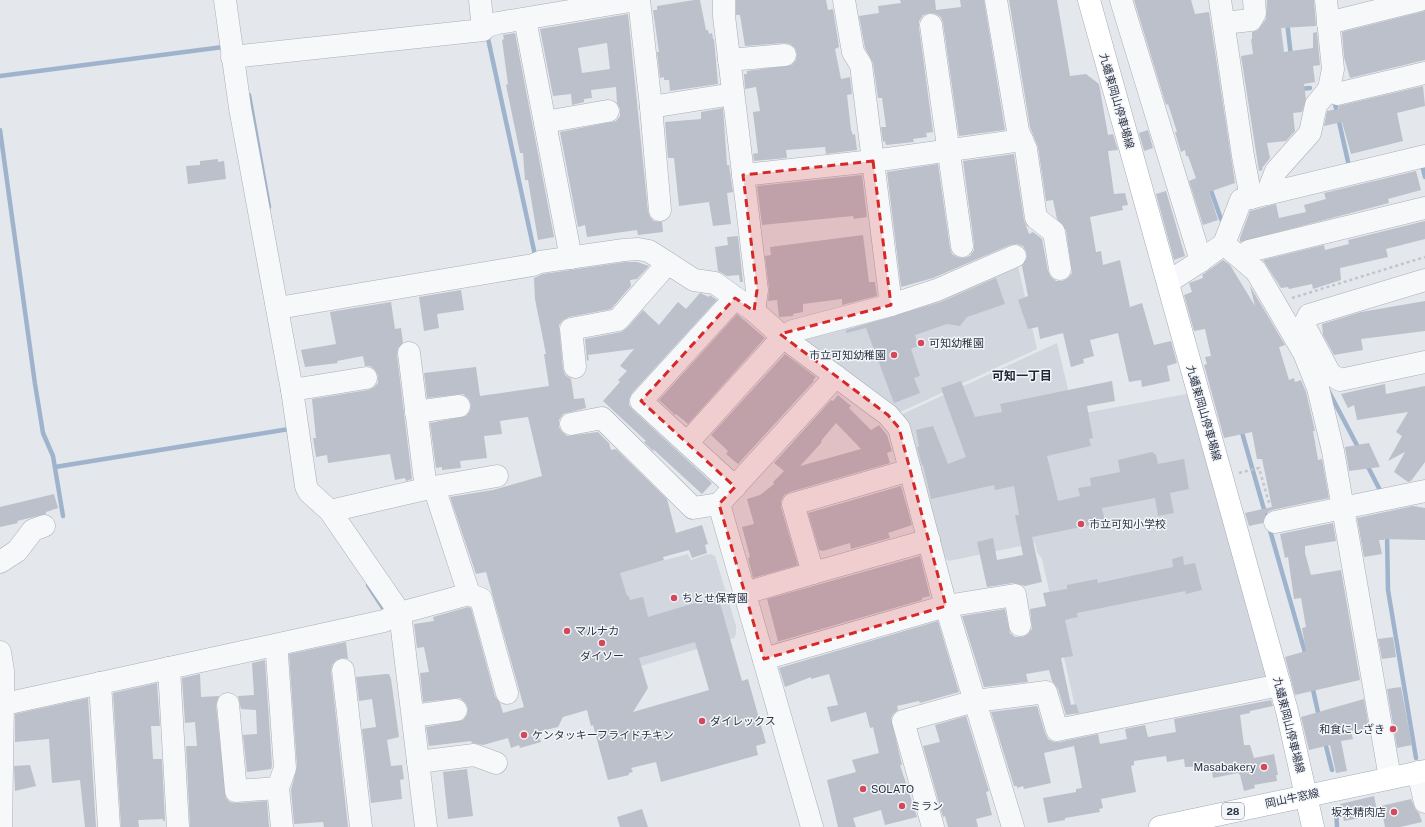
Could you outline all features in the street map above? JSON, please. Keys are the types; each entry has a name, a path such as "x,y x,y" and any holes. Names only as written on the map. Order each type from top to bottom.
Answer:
{"main road":[{"name":"九蟠東岡山停車場線","path":"1089,0 1280,685 1307,795 1313,827"},
{"name":"岡山牛窓線","path":"1160,827 1196,823 1307,795 1422,771"}],"street":[{"path":"225,0 239,57 240,108 284,306 298,389 306,486 309,492 330,510 392,617 413,716 426,827"},
{"path":"480,0 485,27"},
{"path":"239,57 483,30 485,27 525,19 548,7 638,0 660,210"},
{"path":"724,0 724,16 729,60 757,290 754,311"},
{"path":"844,0 854,52 861,66 891,305"},
{"path":"996,0 1018,131 1026,149 1036,218 1054,232 1060,269"},
{"path":"1121,0 1196,264"},
{"path":"1220,0 1243,156 1259,196"},
{"path":"1224,23 1251,20 1256,13 1254,0"},
{"path":"1259,196 1276,171 1310,134 1316,105 1329,89 1333,70 1326,0"},
{"path":"1328,23 1420,0"},
{"path":"525,19 570,252"},
{"path":"931,25 962,246"},
{"path":"729,60 785,55"},
{"path":"1329,89 1337,94 1425,73"},
{"path":"650,107 733,94"},
{"path":"545,122 608,111"},
{"path":"743,175 873,161 1022,140"},
{"path":"1168,282 1224,244 1241,200 1425,156"},
{"path":"1243,258 1249,252 1425,208"},
{"path":"1224,244 1243,258 1256,271 1282,313 1304,353 1318,388 1333,451 1390,778"},
{"path":"284,306 570,252 638,249 649,252 694,280 715,283 754,311 783,337 894,421 902,436 946,606 1013,827"},
{"path":"687,443 783,337 793,331 891,305 937,290 1015,256"},
{"path":"575,367 571,329 618,320 668,263"},
{"path":"1425,280 1309,315 1304,326 1330,374 1340,380 1425,362"},
{"path":"735,298 641,401 735,487"},
{"path":"409,353 416,412 430,488 469,594"},
{"path":"571,424 602,418 693,508 720,504 836,376"},
{"path":"298,389 366,378"},
{"path":"416,412 459,406"},
{"path":"813,573 793,504 910,470"},
{"path":"330,510 430,488 498,476"},
{"path":"1275,522 1425,491"},
{"path":"720,504 812,827"},
{"path":"0,562 17,551 33,530 44,526"},
{"path":"745,593 929,540"},
{"path":"1,705 392,617 469,594 481,599 507,693"},
{"path":"764,659 946,606 1015,595 1020,625"},
{"path":"0,652 3,671 1,705 2,827"},
{"path":"277,655 285,768 278,788 282,827"},
{"path":"169,668 178,827"},
{"path":"343,670 361,827"},
{"path":"100,683 109,827"},
{"path":"933,827 903,721 975,701 1046,692 1057,730 1280,685"},
{"path":"228,704 236,791 278,788"},
{"path":"413,716 456,710"},
{"path":"418,762 474,755 496,763"},
{"path":"1422,771 1425,802"}],"path":[{"path":"1289,299 1425,257"},
{"path":"1248,471 1259,468 1275,522"}],"highlighted area":[{"path":"873,161 891,305 780,334 888,415 899,428 946,606 764,659 719,504 735,487 641,401 735,298 754,311 757,290 743,175"}],"shaded area":[{"name":"可知幼稚園","path":"1017,262 1037,349 896,414 798,336"},
{"name":"市立可知小学校","path":"1057,343 1074,415 1192,393 1273,682 1078,720 1042,559 1037,552 1035,543 949,561 943,557 898,416"},
{"name":"ちとせ保育園","path":"688,554 691,560 711,554 715,556 736,626 736,634 734,638 641,666 615,573"}],"building":[{"path":"700,0 706,30 708,30 709,34 712,33 714,39 718,84 670,91 669,80 664,80 664,77 660,78 657,52 659,52 653,10 657,10 657,6"},
{"path":"736,0 826,0 828,10 833,9 839,47 835,49 841,79 850,77 852,94 847,95 851,130 853,135 855,134 857,150 826,154 825,147 786,150 787,158 754,161 753,154 758,153 753,112 760,111 756,87 745,89 744,74 747,74 747,71 792,65 796,60 797,54 795,48 790,44 784,43 745,46 740,15 736,15"},
{"path":"900,0 935,0 936,10 961,7 960,0 984,0 1005,130 959,136 943,23 941,17 930,13 923,15 919,21 919,27 933,132 926,133 927,137 913,139 914,142 886,145 885,141 883,142 881,127 886,127 882,98 878,98 873,63 865,48 859,16 879,13 878,6 901,3"},
{"path":"1009,0 1057,0 1070,76 1086,74 1099,84 1108,135 1113,134 1118,150 1108,151 1114,194 1125,193 1128,205 1122,206 1123,210 1090,217 1096,252 1101,251 1103,265 1120,260 1130,307 1142,303 1154,345 1171,341 1177,363 1167,366 1170,381 1142,387 1141,380 1129,382 1118,333 1090,340 1094,356 1083,359 1084,363 1071,367 1063,333 1040,339 1038,327 1028,329 1018,300 1028,296 1022,266 1027,257 1023,246 1017,244 1010,245 933,278 901,287 887,172 938,164 950,248 952,254 963,258 970,256 974,250 974,244 963,161 1014,154 1024,220 1029,234 1033,232 1042,239 1048,271 1051,277 1056,281 1062,281 1068,278 1072,273 1066,230 1057,219 1053,200 1046,201 1038,147 1030,127"},
{"path":"1134,0 1191,0 1195,14 1209,12 1235,183 1209,192 1218,220 1203,225 1189,181 1196,178 1188,156 1186,156 1185,150 1181,152 1175,132 1177,132 1168,104 1166,105"},
{"path":"1267,0 1314,0 1316,26 1281,28 1284,52 1313,48 1313,33 1317,32 1320,65 1313,66 1315,82 1304,84 1306,99 1302,112 1293,113 1295,131 1286,141 1267,143 1270,158 1262,168 1263,170 1259,171 1241,56 1253,54 1251,39 1252,32 1258,30 1266,19"},
{"path":"1425,11 1425,60 1350,78 1344,57 1342,32"},
{"path":"628,14 648,211 650,217 654,221 662,222 663,232 638,235 637,230 587,237 585,225 578,227 560,132 616,121 620,116 620,109 617,103 616,87 591,90 592,98 584,99 584,102 572,105 571,94 553,96 540,29","holes":["607,43 610,69 582,73 578,48"]},
{"path":"515,33 554,237 538,240 528,180 525,180 523,153 520,153 506,85 508,84 502,40 504,39 503,35"},
{"path":"1423,86 1425,106 1397,113 1403,141 1351,154 1342,122 1324,126 1327,111 1339,109 1338,106"},
{"path":"723,108 727,165 729,165 733,192 727,193 731,224 713,226 709,202 679,206 674,158 668,158 665,122 701,119 701,112"},
{"path":"1148,130 1153,148 1144,151 1139,133"},
{"path":"218,159 218,162 224,161 226,179 188,184 186,166 200,165 200,161"},
{"path":"1416,171 1421,190 1388,199 1389,203 1240,242 1240,238 1250,211 1276,204 1279,218 1306,212 1304,205 1326,199 1324,193"},
{"path":"862,175 867,217 854,219 853,216 762,225 757,186"},
{"path":"1166,191 1185,256 1174,260 1156,194"},
{"path":"1425,221 1425,239 1386,249 1388,257 1340,268 1341,280 1313,289 1312,284 1289,289 1288,287 1281,288 1263,260 1324,245 1325,250 1349,244 1348,240"},
{"path":"863,235 869,282 875,282 877,296 842,305 842,299 803,304 803,312 793,314 793,316 779,317 777,300 768,301 769,289 765,256 771,255 770,247"},
{"path":"738,236 743,282 740,282 739,275 727,276 718,271 715,247 728,245 727,237"},
{"path":"1223,260 1230,265 1255,306 1250,286 1285,345 1279,347 1289,380 1294,378 1295,382 1301,380 1306,392 1315,431 1313,431 1318,460 1322,459 1329,498 1272,510 1266,513 1263,523 1249,526 1245,513 1272,507 1262,459 1257,459 1252,432 1224,438 1204,365 1207,364 1205,357 1211,356 1205,329 1194,331 1184,295 1192,292 1189,283 1203,278 1202,275"},
{"path":"625,262 637,262 649,266 637,279 630,280 631,286 611,309 569,317 563,320 559,325 563,369 565,375 571,379 574,399 584,398 586,408 563,414 559,420 559,427 567,436 598,432 609,443 611,450 616,449 667,499 676,533 702,525 708,544 705,545 707,553 692,558 689,550 663,557 664,560 620,573 627,596 628,595 630,600 643,597 648,617 718,596 742,681 748,679 766,743 756,746 758,755 661,782 656,762 631,768 633,772 629,773 629,775 608,780 593,725 591,726 587,710 563,717 558,727 537,732 541,742 520,748 519,745 511,748 508,738 483,745 472,743 471,741 429,746 426,727 463,720 467,715 468,709 466,703 460,698 423,702 420,673 429,672 424,647 417,648 414,624 434,621 433,617 468,607 471,608 495,696 500,703 503,713 524,707 486,572 476,574 450,497 493,490 542,476 528,417 500,421 502,434 484,436 487,458 460,461 461,468 442,470 442,467 436,468 430,423 466,416 470,411 471,405 469,399 463,394 427,398 424,373 476,367 480,396 549,386 544,354 546,354 535,299 534,278 543,274","holes":["695,642 709,690 633,712 648,688 639,658"]},
{"path":"996,278 1005,304 967,317 960,326 947,324 915,335 918,346 911,349 920,376 914,378 920,393 894,403 866,328 846,333 846,330 941,302"},
{"path":"461,290 464,310 437,314 439,328 424,331 419,297"},
{"path":"700,293 709,297 710,295 717,300 632,393 629,399 629,405 712,483 702,494 653,449 654,452 644,442 646,441 603,401 620,382 618,380 627,371 620,366 634,349 588,355 589,360 587,361 585,339 621,332 627,328 643,310 659,325 678,302 686,309"},
{"path":"1425,301 1425,331 1361,339 1363,350 1334,355 1323,335 1322,324 1361,312"},
{"path":"391,302 395,329 401,328 403,343 398,348 397,355 412,479 406,481 405,478 395,480 390,454 328,463 327,455 316,457 313,438 316,438 312,399 368,390 378,383 378,376 375,370 370,366 365,366 363,356 337,361 338,363 305,367 301,350 336,344 330,312"},
{"path":"737,314 765,338 688,424 676,414 675,415 659,400"},
{"path":"785,354 816,377 738,464 726,454 728,451 711,435"},
{"path":"961,381 975,417 1002,412 1000,404 1112,381 1115,401 1087,406 1093,438 1089,439 1091,446 1047,456 1058,501 1080,496 1078,488 1091,486 1090,478 1120,472 1118,460 1152,452 1156,455 1158,464 1184,459 1189,489 1170,493 1174,513 1158,516 1155,498 1102,508 1105,522 1032,537 1042,582 1025,586 1013,583 987,587 977,542 993,538 997,560 1023,555 1015,515 1019,515 1014,486 995,490 994,485 931,499 917,447 919,447 916,430 933,426 948,464 966,457 941,388"},
{"path":"1385,384 1386,394 1425,386 1425,462 1411,481 1408,482 1394,472 1405,452 1388,461 1402,436 1396,432 1408,412 1357,420 1354,405 1348,408 1341,394"},
{"path":"838,395 851,406 849,408 871,430 879,425 887,435 892,451 887,453 890,463 784,495 781,501 781,507 798,565 753,578 748,558 750,557 742,527 754,524 747,499 760,495 774,484 773,482 784,471 774,463 831,400 833,401","holes":["836,423 861,449 800,466 822,442 821,441"]},
{"path":"1369,443 1380,467 1349,471 1345,447"},
{"path":"901,486 912,525 888,533 890,538 851,549 850,543 823,551 819,550 808,513"},
{"path":"54,494 58,508 46,512 46,514 0,527 0,507"},
{"path":"1413,506 1425,508 1425,540 1379,540 1382,554 1364,557 1357,518"},
{"path":"1333,523 1336,541 1305,546 1305,553 1311,575 1341,570 1360,680 1295,695 1285,657 1306,651 1302,628 1306,627 1301,598 1294,599 1288,557 1285,558 1280,534"},
{"path":"920,556 930,596 922,598 922,600 773,643 778,641 767,599"},
{"path":"1183,556 1184,565 1195,563 1202,590 1186,594 1185,591 1077,613 1078,617 1065,620 1073,656 1061,658 1071,705 1076,704 1079,713 1066,715 1058,689 1052,681 1049,670 1026,674 1028,682 984,687 962,616 1005,609 1010,633 1015,637 1022,637 1028,634 1032,629 1030,609 1046,606 1043,593 1067,589 1067,585 1097,579 1098,583 1173,567 1172,559"},
{"path":"938,621 959,692 920,703 919,701 897,706 898,710 891,718 902,765 900,765 917,817 885,825 881,810 853,818 856,827 838,827 827,780 856,772 852,760 879,753 873,727 870,728 866,712 831,722 827,707 838,705 829,674 811,679 811,677 785,687 779,668"},
{"path":"1393,637 1396,657 1382,659 1378,639"},
{"path":"346,642 348,659 342,658 336,660 332,665 331,671 348,827 324,827 323,822 294,824 291,790 297,767 289,654"},
{"path":"265,660 272,766 271,769 247,772 243,735 257,734 256,710 241,709 238,696 254,695 252,663"},
{"path":"200,674 201,697 219,696 216,705 226,798 230,802 236,803 267,801 269,827 190,827 186,746 197,746 195,722 185,723 182,678"},
{"path":"389,674 399,737 387,740 391,766 402,765 404,779 400,780 402,799 371,803 362,729 376,727 372,699 359,701 356,677"},
{"path":"157,683 160,726 151,726 153,759 162,759 165,821 163,821 163,819 138,820 139,827 121,827 113,693"},
{"path":"1401,687 1412,745 1397,748 1387,689"},
{"path":"88,698 96,827 85,827 80,780 52,783 49,739 15,742 15,714"},
{"path":"1364,699 1369,728 1351,731 1353,739 1341,741 1347,771 1336,773 1330,745 1309,750 1301,717"},
{"path":"1271,700 1273,706 1250,711 1250,713 1240,715 1244,745 1250,745 1254,758 1274,754 1278,775 1276,775 1277,781 1254,785 1255,788 1244,791 1240,775 1238,773 1213,778 1211,766 1185,767 1184,759 1167,762 1166,756 1134,761 1134,765 1131,766 1136,792 1101,799 1103,808 1099,809 1100,812 1065,818 1065,820 1048,823 1043,798 1076,792 1076,789 1082,788 1074,746 1044,753 1051,783 1024,789 1023,786 1017,788 1017,786 1014,786 991,712 1037,706 1048,739 1054,742 1059,742 1098,734 1100,744 1127,739 1125,729 1145,725 1148,737 1176,732 1174,719"},
{"path":"966,716 989,791 986,792 992,815 976,819 978,827 948,827 945,816 943,817 923,746 940,742 935,725"},
{"path":"30,765 36,786 15,791 14,766"},
{"path":"467,769 473,816 448,819 443,772"},
{"path":"1374,796 1378,815 1344,821 1340,804"},
{"path":"1411,799 1422,822 1400,827 1385,827 1381,806"},
{"path":"642,809 648,827 620,827 617,817"}],"waterway":[{"path":"1287,22 1291,56"},
{"path":"487,34 535,255"},
{"path":"0,76 223,47"},
{"path":"1299,89 1310,88"},
{"path":"249,95 269,207"},
{"path":"1335,104 1349,166 1351,166"},
{"path":"0,130 35,384 43,433 53,456 63,516"},
{"path":"1423,169 1425,177"},
{"path":"1209,185 1221,219"},
{"path":"1328,390 1359,449"},
{"path":"55,467 289,429"},
{"path":"1241,429 1306,656"},
{"path":"1367,465 1382,494"},
{"path":"1387,534 1388,590 1416,758"},
{"path":"368,585 387,614"},
{"path":"1312,685 1319,717"},
{"path":"1325,742 1332,770"},
{"path":"1336,809 1337,827"}],"place":[{"name":"可知幼稚園","path":"921,343"},
{"name":"市立可知幼稚園","path":"894,355"},
{"name":"市立可知小学校","path":"1081,524"},
{"name":"ちとせ保育園","path":"674,598"},
{"name":"マルナカ","path":"567,631"},
{"name":"ダイソー","path":"602,643"},
{"name":"ダイレックス","path":"702,721"},
{"name":"和食にしざき","path":"1393,729"},
{"name":"ケンタッキーフライドチキン","path":"524,735"},
{"name":"Masabakery","path":"1264,767"},
{"name":"SOLATO","path":"863,789"},
{"name":"ミラン","path":"902,806"},
{"name":"坂本精肉店","path":"1394,812"}],"district":[{"name":"可知一丁目","path":"1022,376"}]}
